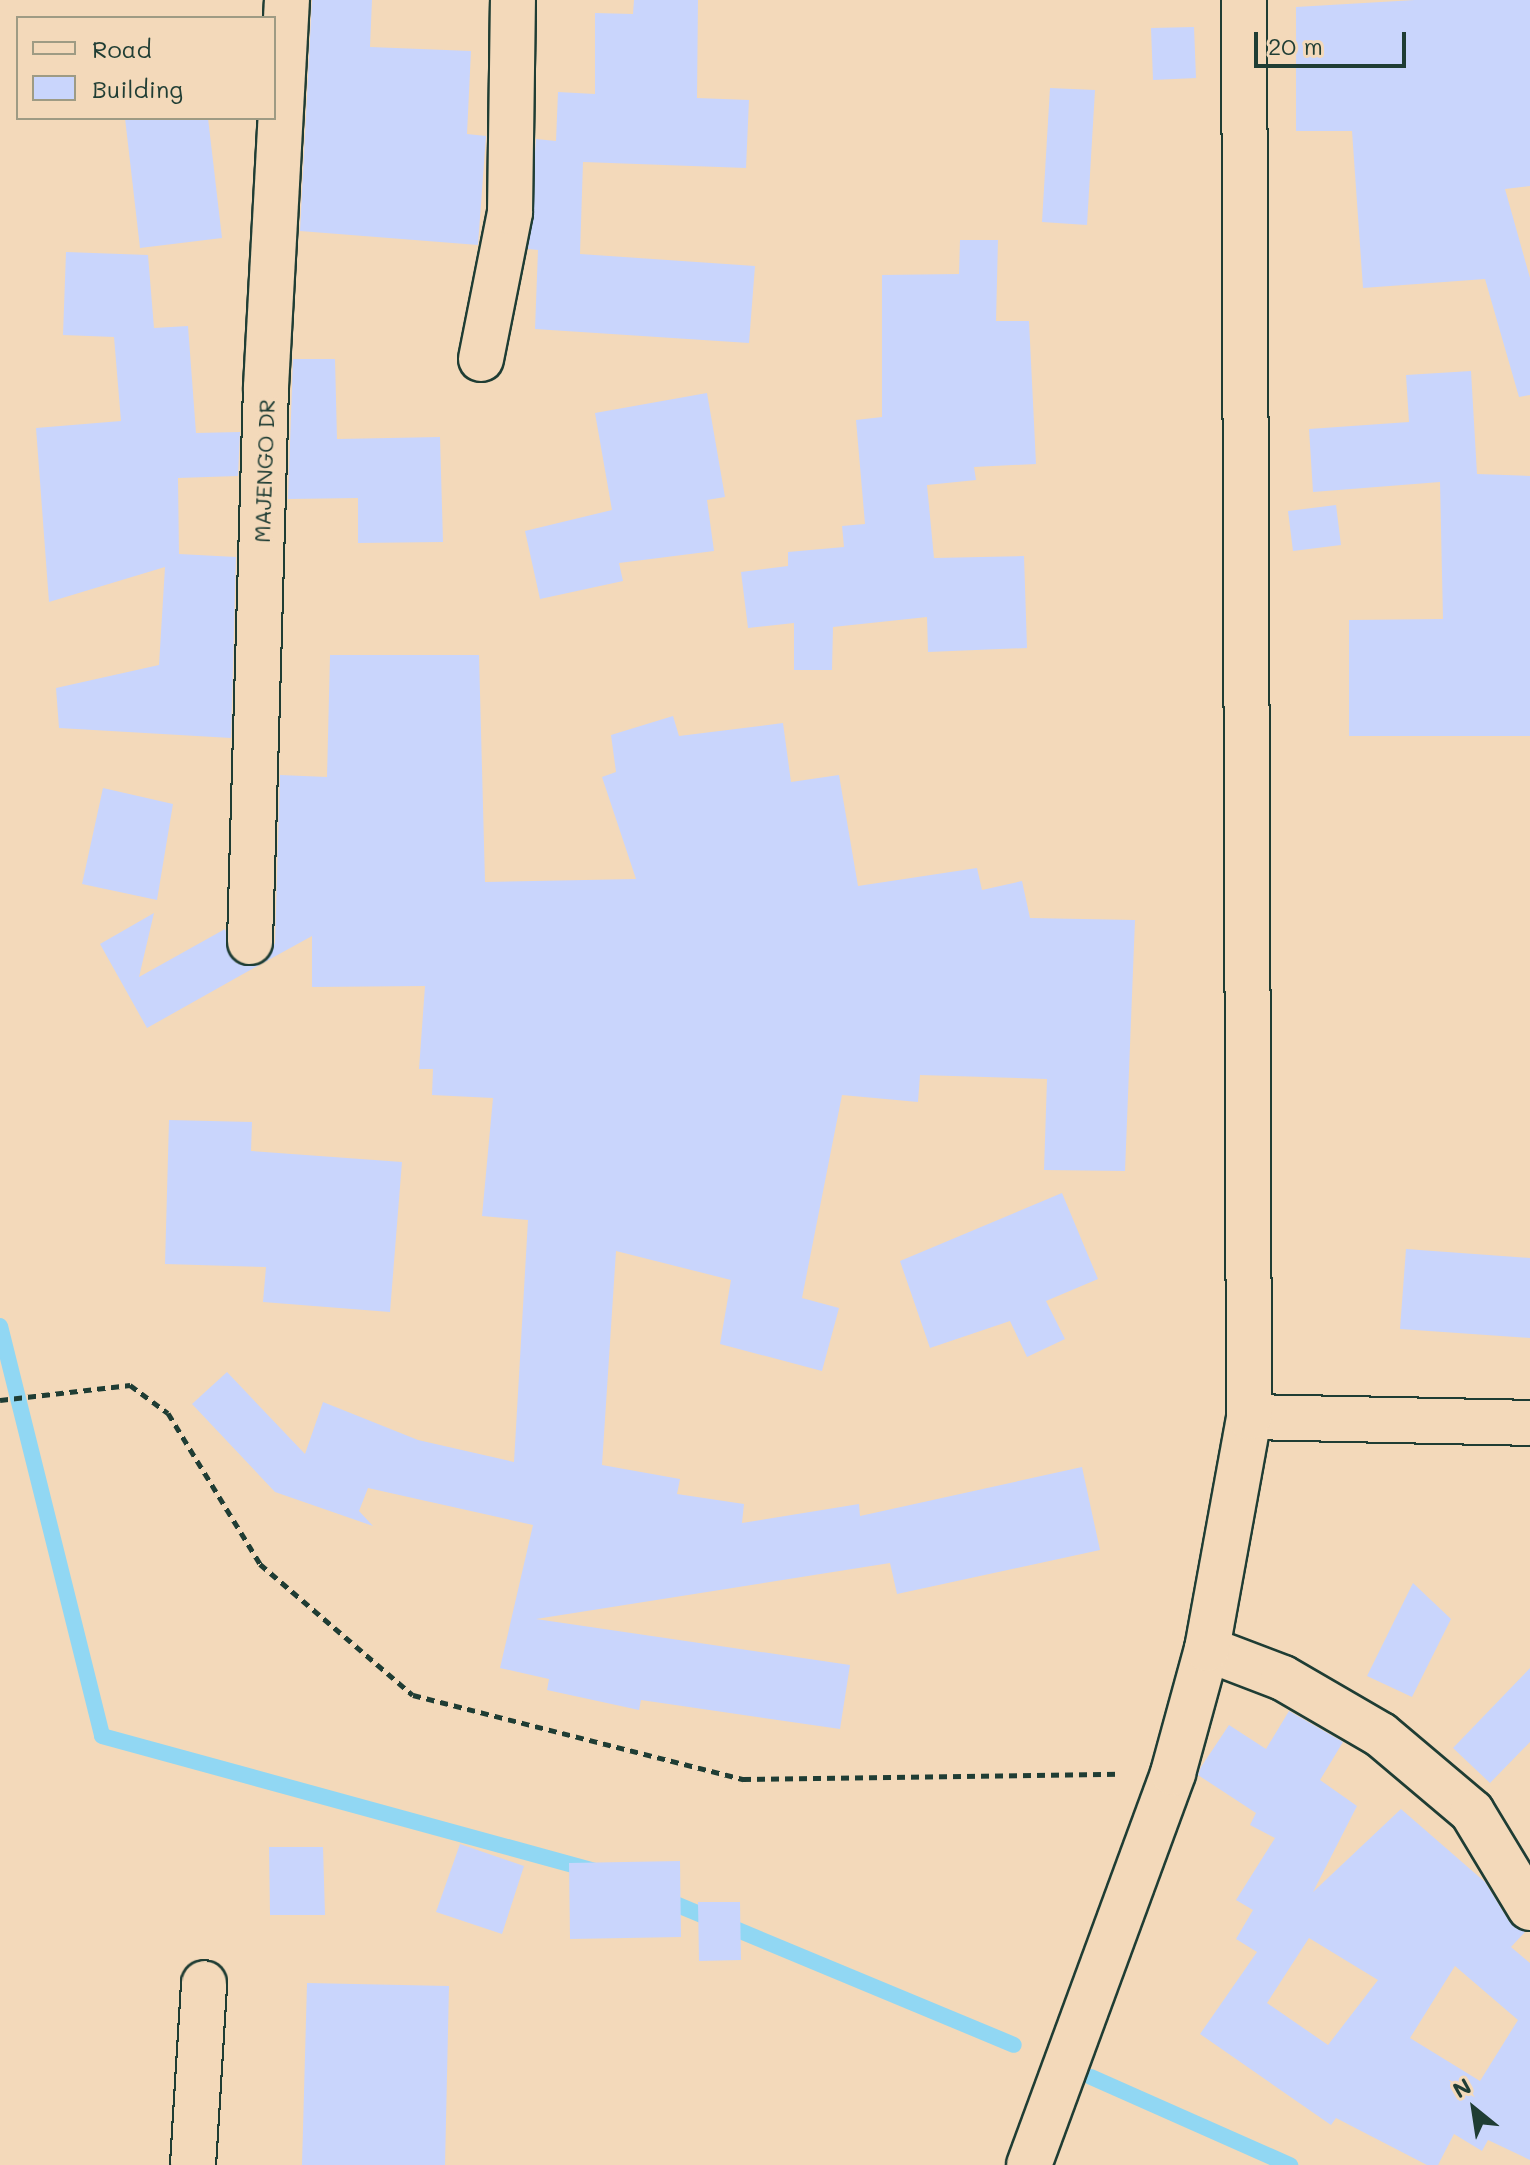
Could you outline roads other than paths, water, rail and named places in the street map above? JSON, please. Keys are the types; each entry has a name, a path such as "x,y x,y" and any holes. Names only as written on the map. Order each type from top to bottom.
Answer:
{"street":[{"name":"MAJENGO DR","path":"250,942 266,387 287,0"},
{"path":"481,359 510,212 513,0"},
{"path":"1029,2165 1173,1773 1207,1649 1249,1417 1244,0"},
{"path":"1249,1417 1530,1423"},
{"path":"1207,1649 1283,1678 1381,1735 1472,1812 1530,1908"},
{"path":"193,2165 204,1983"}],"waterway":[{"path":"0,1326 102,1736 595,1871"},
{"path":"661,1898 1014,2045"},
{"path":"1091,2077 1290,2165"}]}
